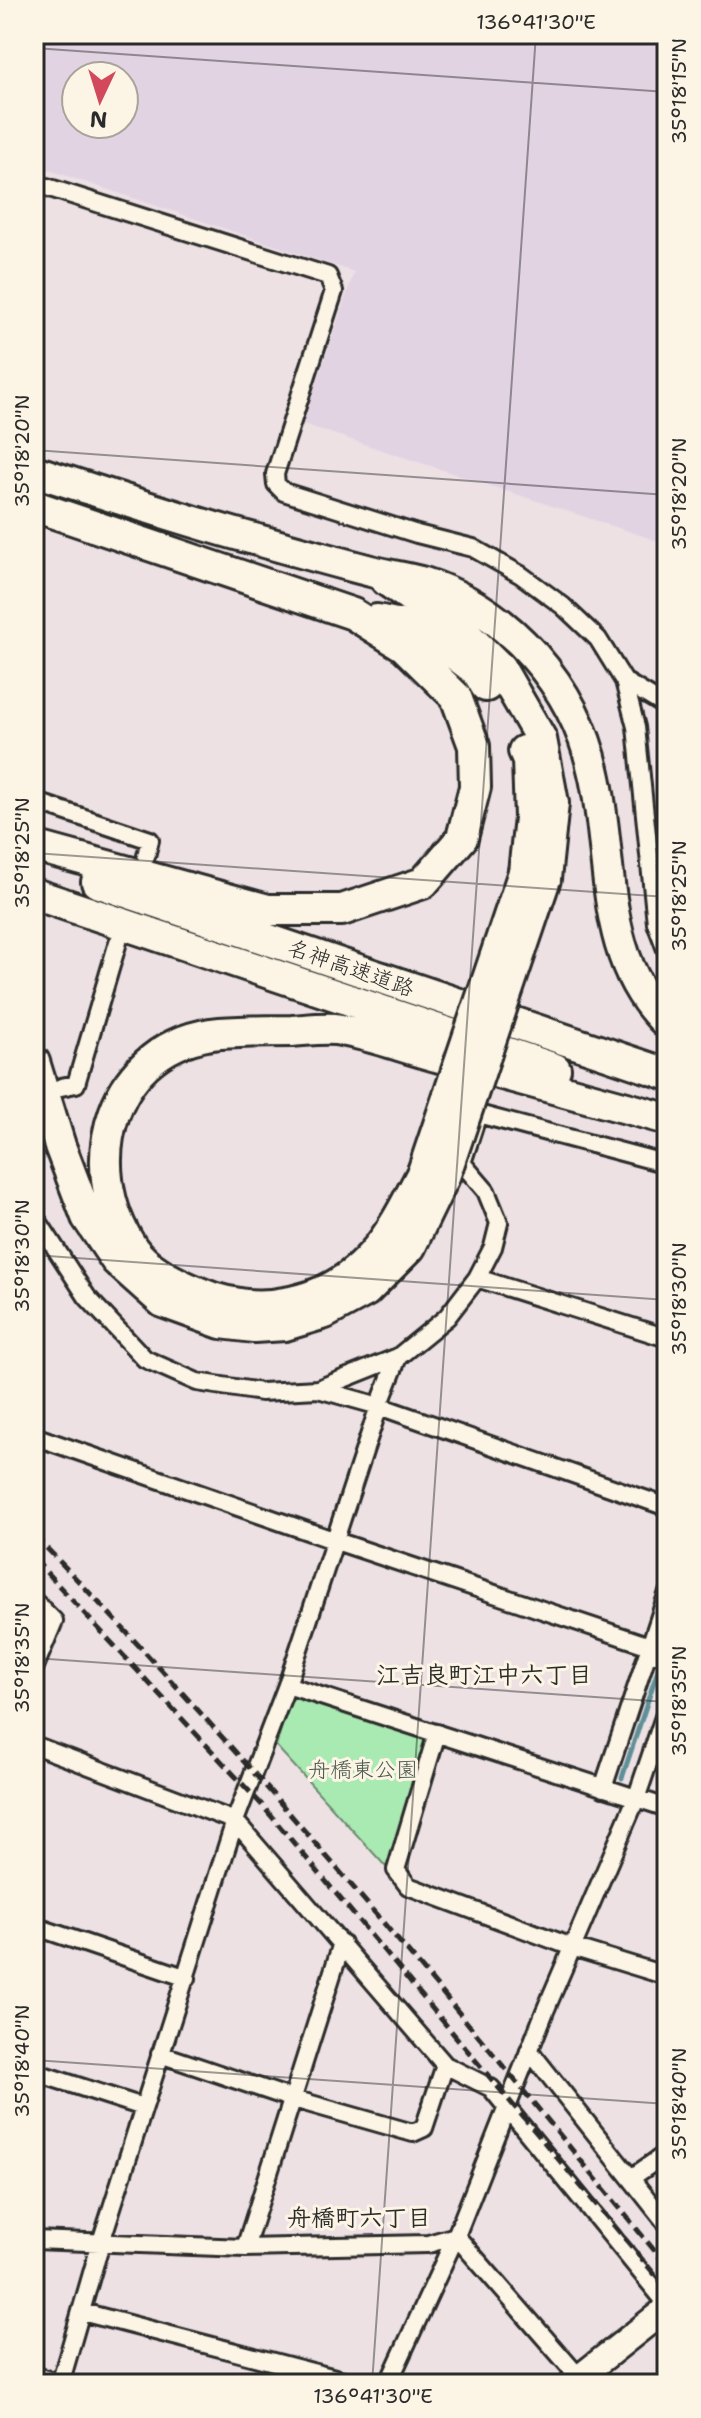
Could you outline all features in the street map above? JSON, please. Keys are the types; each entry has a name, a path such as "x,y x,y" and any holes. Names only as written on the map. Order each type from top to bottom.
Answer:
{"highway":[{"path":"34,471 218,529 425,583 479,609 528,647 552,677 575,715 594,772 610,895 623,956 654,1010 667,1023"},
{"path":"34,506 353,614 423,630 477,671 502,709 528,760 535,876"},
{"path":"34,1062 60,1146 87,1217 116,1260 163,1302 221,1323 254,1327 285,1325 325,1313 366,1291 410,1247 535,876 553,803 541,739 500,668 463,632 374,572"},
{"path":"34,846 268,910 342,910 423,883 462,838 475,787 474,746 456,697 404,646 353,614"},
{"name":"名神高速道路","path":"34,861 667,1074"},
{"name":"名神高速道路","path":"34,894 667,1107"},
{"path":"434,1174 371,1256 325,1293 289,1303 256,1307 214,1300 154,1269 134,1251 116,1218 104,1167 110,1121 131,1079 150,1060 181,1042 217,1033 334,1029 667,1119"}],"street":[{"path":"34,183 328,276 334,291 275,474 276,484 284,492 417,534 473,548 521,575 563,606 598,639 624,681 636,727 656,923 667,952"},
{"path":"624,681 667,707"},
{"path":"34,801 150,840 146,856"},
{"path":"61,1087 76,1084 118,942"},
{"path":"318,1389 398,1357 447,1317 477,1278 493,1247 499,1223 486,1191 462,1163 478,1114 667,1164"},
{"path":"34,1215 87,1297 145,1359 197,1382 261,1392 318,1389 379,1406 667,1507"},
{"path":"477,1278 667,1338"},
{"path":"34,2376 60,2383 143,2107 235,1821 287,1685 398,1357"},
{"path":"34,1436 655,1652"},
{"path":"603,1788 655,1652 667,1595"},
{"path":"34,1601 54,1621 34,1669"},
{"path":"287,1685 667,1808"},
{"path":"388,2384 456,2236 529,2050 636,1799 667,1708"},
{"path":"437,1733 396,1870 408,1886 572,1947 667,1976"},
{"path":"34,1745 235,1821 445,2065 491,2088 667,2306 579,2382 456,2236"},
{"path":"34,1926 187,1978"},
{"path":"245,2248 290,2098 342,1943"},
{"path":"529,2050 667,2224"},
{"path":"160,2054 290,2098 413,2133 424,2128 445,2065"},
{"path":"34,2072 143,2107"},
{"path":"631,2178 667,2153"},
{"path":"34,2240 245,2248 428,2244 456,2236"},
{"path":"82,2312 358,2384"}],"shaded area":[{"path":"34,34 667,34 667,544 303,424 354,272 34,165"}],"green space":[{"name":"舟橋東公園","path":"291,1695 426,1738 387,1868 276,1746"}],"waterway":[{"path":"622,1778 667,1643"}],"railway":[{"path":"34,1535 199,1712 358,1893 667,2266"},
{"path":"34,1559 262,1805 667,2289"}],"district":[{"name":"江吉良町江中六丁目","path":"484,1675"},
{"name":"舟橋町六丁目","path":"359,2218"}]}
